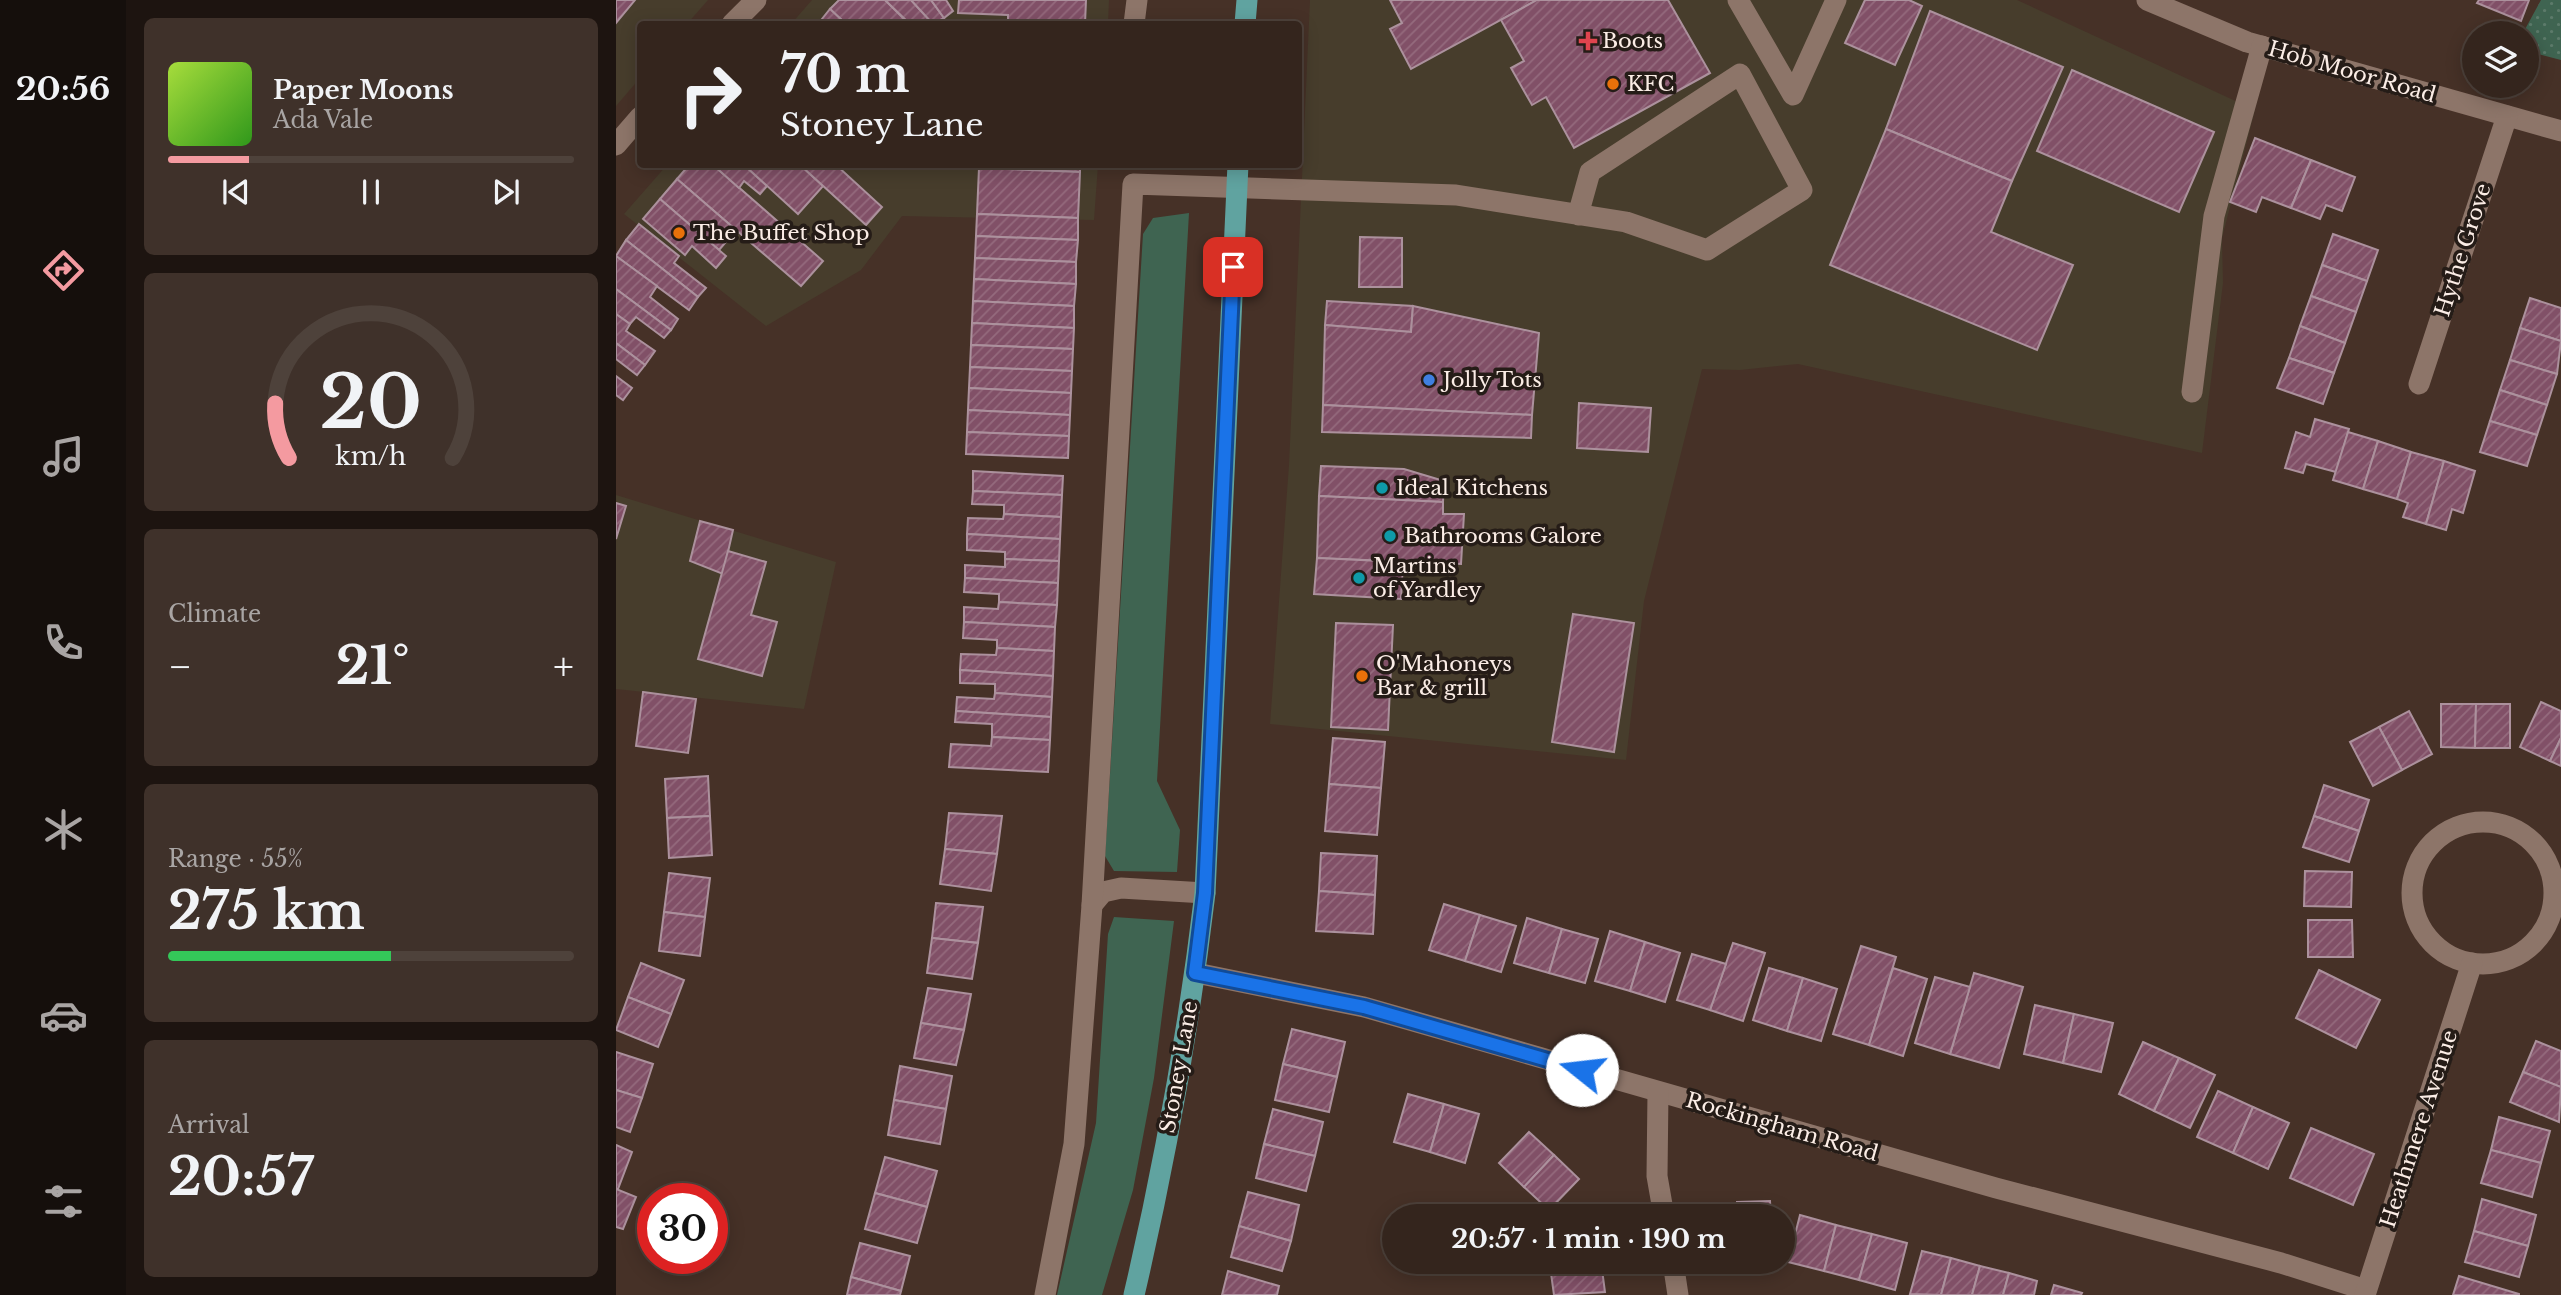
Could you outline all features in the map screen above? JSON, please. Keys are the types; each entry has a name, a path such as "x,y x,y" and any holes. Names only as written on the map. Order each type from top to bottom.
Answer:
{"main road":[{"path":"1245,21 1247,0"},
{"name":"Stoney Lane","path":"1134,1295 1158,1191 1195,973 1205,893 1238,168"}],"street":[{"path":"735,21 756,0"},
{"path":"1135,21 1136,0"},
{"path":"1738,0 1793,95 1836,0"},
{"name":"Hob Moor Road","path":"2147,0 2262,46 2561,131"},
{"path":"2192,392 2214,216 2262,46"},
{"path":"1045,1295 1074,1144 1092,905 1133,174 1237,190 1456,195 1578,215 1626,222 1707,250 1802,190 1740,74 1590,172 1578,215"},
{"name":"Hythe Grove","path":"2419,384 2507,116"},
{"path":"616,145 637,120"},
{"path":"2474,822 2494,822 2514,828 2531,839 2544,855 2553,873 2555,893 2552,914 2543,932 2521,953 2493,964 2472,963 2453,958 2436,946 2419,921 2412,891 2415,872 2424,853 2437,838 2454,827 2474,822"},
{"path":"1092,905 1103,892 1121,888 1205,893"},
{"name":"Heathmere Avenue","path":"2365,1293 2472,963"},
{"name":"Rockingham Road","path":"1195,973 1364,1007 1996,1188 2281,1264 2365,1293"},
{"path":"1658,1092 1657,1177 1662,1204"},
{"path":"1674,1274 1678,1295"}],"shaded area":[{"path":"616,0 708,0 690,21 637,21 637,82 616,106"},
{"path":"812,0 1109,0 1108,21 794,21"},
{"path":"1310,0 2017,0 2255,110 2222,238 2223,283 2202,453 1798,364 1740,370 1702,369 1644,601 1626,760 1270,724 1289,465"},
{"path":"664,168 1098,168 1094,220 902,216 861,270 766,326 624,214"},
{"path":"616,495 836,562 804,709 616,689"}],"green space":[{"path":"2541,0 2561,0 2561,60 2539,54 2539,21 2530,21"},
{"path":"1189,213 1157,781 1180,830 1177,872 1114,871 1105,856 1143,234 1153,218"},
{"path":"1114,917 1174,921 1154,1078 1133,1190 1102,1295 1057,1295 1096,1123 1108,934"}],"building":[{"path":"616,0 635,0 616,23"},
{"path":"839,0 885,0 906,21 843,21 830,9"},
{"path":"885,0 911,0 930,21 907,21"},
{"path":"911,0 931,0 944,18 930,21"},
{"path":"931,0 946,0 953,11 944,18"},
{"path":"959,0 1086,0 1085,21 1008,21 1008,15 958,13"},
{"path":"1390,0 1537,0 1411,69 1390,29 1402,23"},
{"path":"1537,0 1668,0 1710,73 1574,148 1546,97 1532,105 1511,68 1524,61 1501,20"},
{"path":"1865,0 1909,0 1922,6 1895,65 1845,43"},
{"path":"2479,0 2529,0 2521,21 2477,3"},
{"path":"830,9 843,21 820,21"},
{"path":"1930,11 2063,67 2012,181 1886,129"},
{"path":"2072,70 2214,132 2179,212 2037,151"},
{"path":"1886,129 2012,181 1991,232 2073,265 2037,350 1830,265"},
{"path":"2255,138 2311,160 2291,208 2262,197 2256,212 2230,202"},
{"path":"2311,160 2355,177 2342,211 2326,205 2320,219 2291,208"},
{"path":"687,168 717,168 823,261 801,286 677,179"},
{"path":"716,168 747,168 767,186 760,194 744,181 739,188"},
{"path":"747,168 803,168 823,186 798,214"},
{"path":"803,168 839,168 882,207 866,225"},
{"path":"979,168 1080,172 1078,218 977,214"},
{"path":"1080,168 1080,172 1001,169"},
{"path":"677,179 736,230 719,250 660,199"},
{"name":"The Buffet Shop","path":"660,199 726,256 716,268 692,246 685,255 643,219"},
{"path":"977,214 1078,218 1078,240 976,236"},
{"path":"639,224 679,256 674,263 706,288 698,297 626,240"},
{"path":"2333,234 2378,250 2367,281 2322,265"},
{"path":"976,236 1078,240 1076,262 975,258"},
{"path":"1360,237 1402,238 1402,287 1359,287"},
{"path":"626,240 698,297 689,310 616,256"},
{"path":"616,256 657,286 650,297 678,319 671,330 616,289"},
{"path":"975,258 1076,262 1076,284 974,279"},
{"path":"2322,265 2367,281 2356,312 2311,296"},
{"path":"974,279 1076,284 1074,306 973,301"},
{"path":"616,289 671,330 664,338 636,317 630,324 616,314"},
{"path":"2311,296 2356,312 2345,343 2300,326"},
{"path":"2530,298 2561,308 2561,341 2520,328"},
{"path":"973,301 1074,306 1074,328 972,323"},
{"path":"1327,301 1413,306 1411,332 1325,325"},
{"name":"Jolly Tots","path":"1413,306 1539,333 1532,415 1323,405 1325,325 1411,332"},
{"path":"616,314 630,324 626,331 655,351 645,365 616,343"},
{"path":"972,323 1074,328 1073,349 971,345"},
{"path":"2300,326 2345,343 2334,373 2289,358"},
{"path":"2520,328 2561,341 2557,374 2510,360"},
{"path":"616,343 645,365 637,375 616,359"},
{"path":"971,345 1073,349 1072,371 970,367"},
{"path":"2289,358 2334,373 2323,404 2277,388"},
{"path":"2510,360 2557,374 2547,405 2500,390"},
{"path":"970,367 1072,371 1071,393 969,388"},
{"path":"616,376 632,388 623,400 616,395"},
{"path":"969,388 1071,393 1070,415 968,410"},
{"path":"2500,390 2547,405 2537,435 2490,421"},
{"path":"1579,403 1651,408 1648,452 1577,448"},
{"path":"1323,405 1532,415 1531,438 1322,432"},
{"path":"968,410 1070,415 1069,436 967,432"},
{"path":"2315,419 2349,429 2336,472 2306,464 2303,473 2285,468 2296,432 2310,437"},
{"path":"2490,421 2537,435 2527,466 2480,452"},
{"path":"967,432 1069,436 1068,458 966,454"},
{"path":"2348,432 2378,441 2363,489 2333,480"},
{"path":"2378,441 2411,452 2397,499 2363,489"},
{"path":"2411,452 2444,461 2426,524 2403,517 2408,503 2397,499"},
{"path":"2444,461 2475,471 2463,513 2452,509 2446,530 2426,524"},
{"name":"Ideal Kitchens","path":"1321,466 1404,469 1444,481 1443,502 1319,496"},
{"path":"973,471 1063,476 1062,495 973,491"},
{"path":"973,491 1062,495 1061,517 1004,514 1004,505 972,504"},
{"name":"Bathrooms Galore","path":"1319,496 1443,502 1443,514 1464,514 1461,564 1317,558"},
{"path":"616,503 626,506 616,539"},
{"path":"1004,514 1061,517 1060,539 967,534 968,518 1003,519"},
{"path":"700,521 733,530 723,574 690,561"},
{"path":"967,534 1060,539 1059,561 1005,559 1005,552 967,550"},
{"path":"728,551 766,562 751,615 777,622 762,676 698,659"},
{"name":"Martins of Yardley","path":"1317,558 1403,562 1401,599 1314,594"},
{"path":"1005,559 1059,561 1058,583 965,578 965,565 1005,567"},
{"path":"965,578 1058,583 1057,605 999,602 999,594 964,592"},
{"path":"999,602 1057,605 1055,627 964,622 964,607 998,609"},
{"path":"1573,614 1634,623 1614,752 1552,742"},
{"path":"964,622 1055,627 1054,651 997,648 997,640 963,638"},
{"name":"O'Mahoneys Bar & grill","path":"1336,623 1393,625 1388,730 1331,727"},
{"path":"997,648 1054,651 1053,676 960,670 961,654 996,655"},
{"path":"960,670 1053,676 1052,697 995,693 995,684 960,683"},
{"path":"643,692 696,699 688,753 636,746"},
{"path":"995,693 1052,697 1051,717 956,711 957,697 994,699"},
{"path":"2541,702 2561,711 2561,738 2550,761 2520,747"},
{"path":"2441,704 2476,704 2475,748 2441,747"},
{"path":"2476,704 2510,704 2510,748 2475,748"},
{"path":"956,711 1051,717 1050,740 992,737 992,724 955,722"},
{"path":"2409,711 2432,754 2402,770 2379,727"},
{"path":"2379,727 2402,770 2373,786 2350,742"},
{"path":"992,737 1050,740 1048,772 949,767 951,744 991,746"},
{"path":"1333,738 1385,742 1381,788 1329,784"},
{"path":"2561,738 2561,766 2550,761"},
{"path":"708,776 710,816 667,818 665,779"},
{"path":"1329,784 1381,788 1377,835 1325,831"},
{"path":"2324,785 2369,800 2359,831 2314,816"},
{"path":"949,813 1002,816 997,854 945,849"},
{"path":"710,816 712,855 669,858 667,818"},
{"path":"2314,816 2359,831 2349,862 2303,847"},
{"path":"945,849 997,854 991,891 940,884"},
{"path":"1321,853 1377,856 1375,895 1319,891"},
{"path":"2305,871 2352,872 2351,907 2304,906"},
{"path":"669,873 710,878 705,917 664,912"},
{"path":"1319,891 1375,895 1373,934 1316,931"},
{"path":"936,903 983,907 978,943 932,938"},
{"path":"1444,904 1480,915 1465,961 1429,950"},
{"path":"664,912 705,917 700,956 659,951"},
{"path":"1480,915 1516,926 1501,972 1465,961"},
{"path":"1527,918 1562,929 1549,973 1514,963"},
{"path":"2308,920 2352,920 2353,957 2308,957"},
{"path":"1562,929 1598,939 1585,983 1549,973"},
{"path":"1610,931 1645,942 1630,991 1595,981"},
{"path":"932,938 978,943 972,979 927,973"},
{"path":"1645,942 1680,953 1665,1002 1630,991"},
{"path":"1733,943 1765,953 1743,1021 1710,1010"},
{"path":"1861,946 1896,957 1869,1045 1833,1034"},
{"path":"1692,954 1726,964 1710,1010 1677,1000"},
{"path":"641,963 684,980 671,1014 628,997"},
{"path":"1769,968 1803,978 1787,1031 1753,1020"},
{"path":"1893,968 1927,979 1903,1056 1869,1045"},
{"path":"2319,970 2380,1000 2356,1048 2296,1018"},
{"path":"1974,973 2023,987 1999,1068 1950,1054"},
{"path":"1935,977 1970,987 1950,1054 1915,1043"},
{"path":"1803,978 1837,989 1821,1041 1787,1031"},
{"path":"928,988 971,994 964,1030 921,1023"},
{"path":"628,997 671,1014 658,1047 616,1030"},
{"path":"2035,1005 2074,1014 2063,1063 2024,1054"},
{"path":"2074,1014 2113,1023 2101,1072 2063,1063"},
{"path":"921,1023 964,1030 956,1065 914,1058"},
{"path":"1292,1029 1345,1042 1337,1077 1283,1064"},
{"path":"2536,1041 2561,1051 2561,1087 2523,1072"},
{"path":"2143,1042 2179,1058 2154,1111 2119,1094"},
{"path":"616,1052 653,1064 642,1098 616,1090"},
{"path":"2179,1058 2215,1075 2190,1128 2154,1111"},
{"path":"1283,1064 1337,1077 1329,1112 1275,1100"},
{"path":"900,1066 952,1076 946,1109 894,1100"},
{"path":"2523,1072 2561,1087 2559,1122 2510,1102"},
{"path":"616,1090 642,1098 630,1132 616,1127"},
{"path":"2218,1091 2253,1107 2233,1153 2197,1137"},
{"path":"1408,1094 1444,1104 1430,1152 1394,1142"},
{"path":"894,1100 946,1109 940,1144 888,1135"},
{"path":"1444,1104 1479,1114 1465,1163 1430,1152"},
{"path":"2253,1107 2289,1123 2268,1169 2233,1153"},
{"path":"1273,1109 1323,1122 1315,1156 1264,1144"},
{"path":"2499,1117 2550,1131 2541,1163 2491,1150"},
{"path":"2311,1128 2374,1154 2353,1205 2290,1178"},
{"path":"1529,1132 1554,1155 1524,1187 1499,1163"},
{"path":"1264,1144 1315,1156 1306,1191 1256,1178"},
{"path":"616,1145 632,1152 618,1189 616,1189"},
{"path":"2491,1150 2541,1163 2532,1197 2481,1183"},
{"path":"1554,1155 1579,1179 1555,1204 1542,1204 1524,1187"},
{"path":"885,1157 937,1171 927,1207 875,1193"},
{"path":"616,1189 636,1197 623,1229 616,1227"},
{"path":"1248,1192 1299,1205 1291,1241 1239,1226"},
{"path":"875,1193 927,1207 917,1243 865,1229"},
{"path":"2482,1199 2536,1215 2528,1246 2474,1231"},
{"path":"1770,1201 1770,1204 1737,1204"},
{"path":"1800,1215 1836,1225 1824,1271 1795,1264 1795,1235"},
{"path":"1836,1225 1872,1234 1859,1280 1824,1271"},
{"path":"1239,1226 1291,1241 1282,1271 1231,1257"},
{"path":"2474,1231 2528,1246 2519,1277 2465,1262"},
{"path":"1872,1234 1907,1243 1895,1290 1859,1280"},
{"path":"860,1243 910,1256 901,1291 851,1277"},
{"path":"1922,1251 1951,1258 1941,1295 1910,1294"},
{"path":"1951,1258 1980,1266 1972,1295 1941,1295"},
{"path":"1980,1266 2009,1273 2003,1295 1972,1295"},
{"path":"1228,1271 1279,1286 1277,1295 1222,1295"},
{"path":"2009,1273 2037,1281 2034,1295 2003,1295"},
{"path":"1551,1274 1603,1274 1605,1292 1554,1295"},
{"path":"2459,1276 2519,1294 2519,1295 2453,1295"},
{"path":"851,1277 901,1291 900,1295 847,1295"},
{"path":"2054,1285 2082,1293 2051,1295"}],"place":[{"name":"Boots","path":"1588,41"},
{"name":"KFC","path":"1613,84"},
{"name":"The Buffet Shop","path":"679,233"},
{"name":"Jolly Tots","path":"1429,380"},
{"name":"Ideal Kitchens","path":"1382,488"},
{"name":"Bathrooms Galore","path":"1390,536"},
{"name":"Martins of Yardley","path":"1359,578"},
{"name":"O'Mahoneys Bar & grill","path":"1362,676"}],"route":[{"path":"1233,267 1205,893 1195,973 1364,1007 1582,1070"}]}
